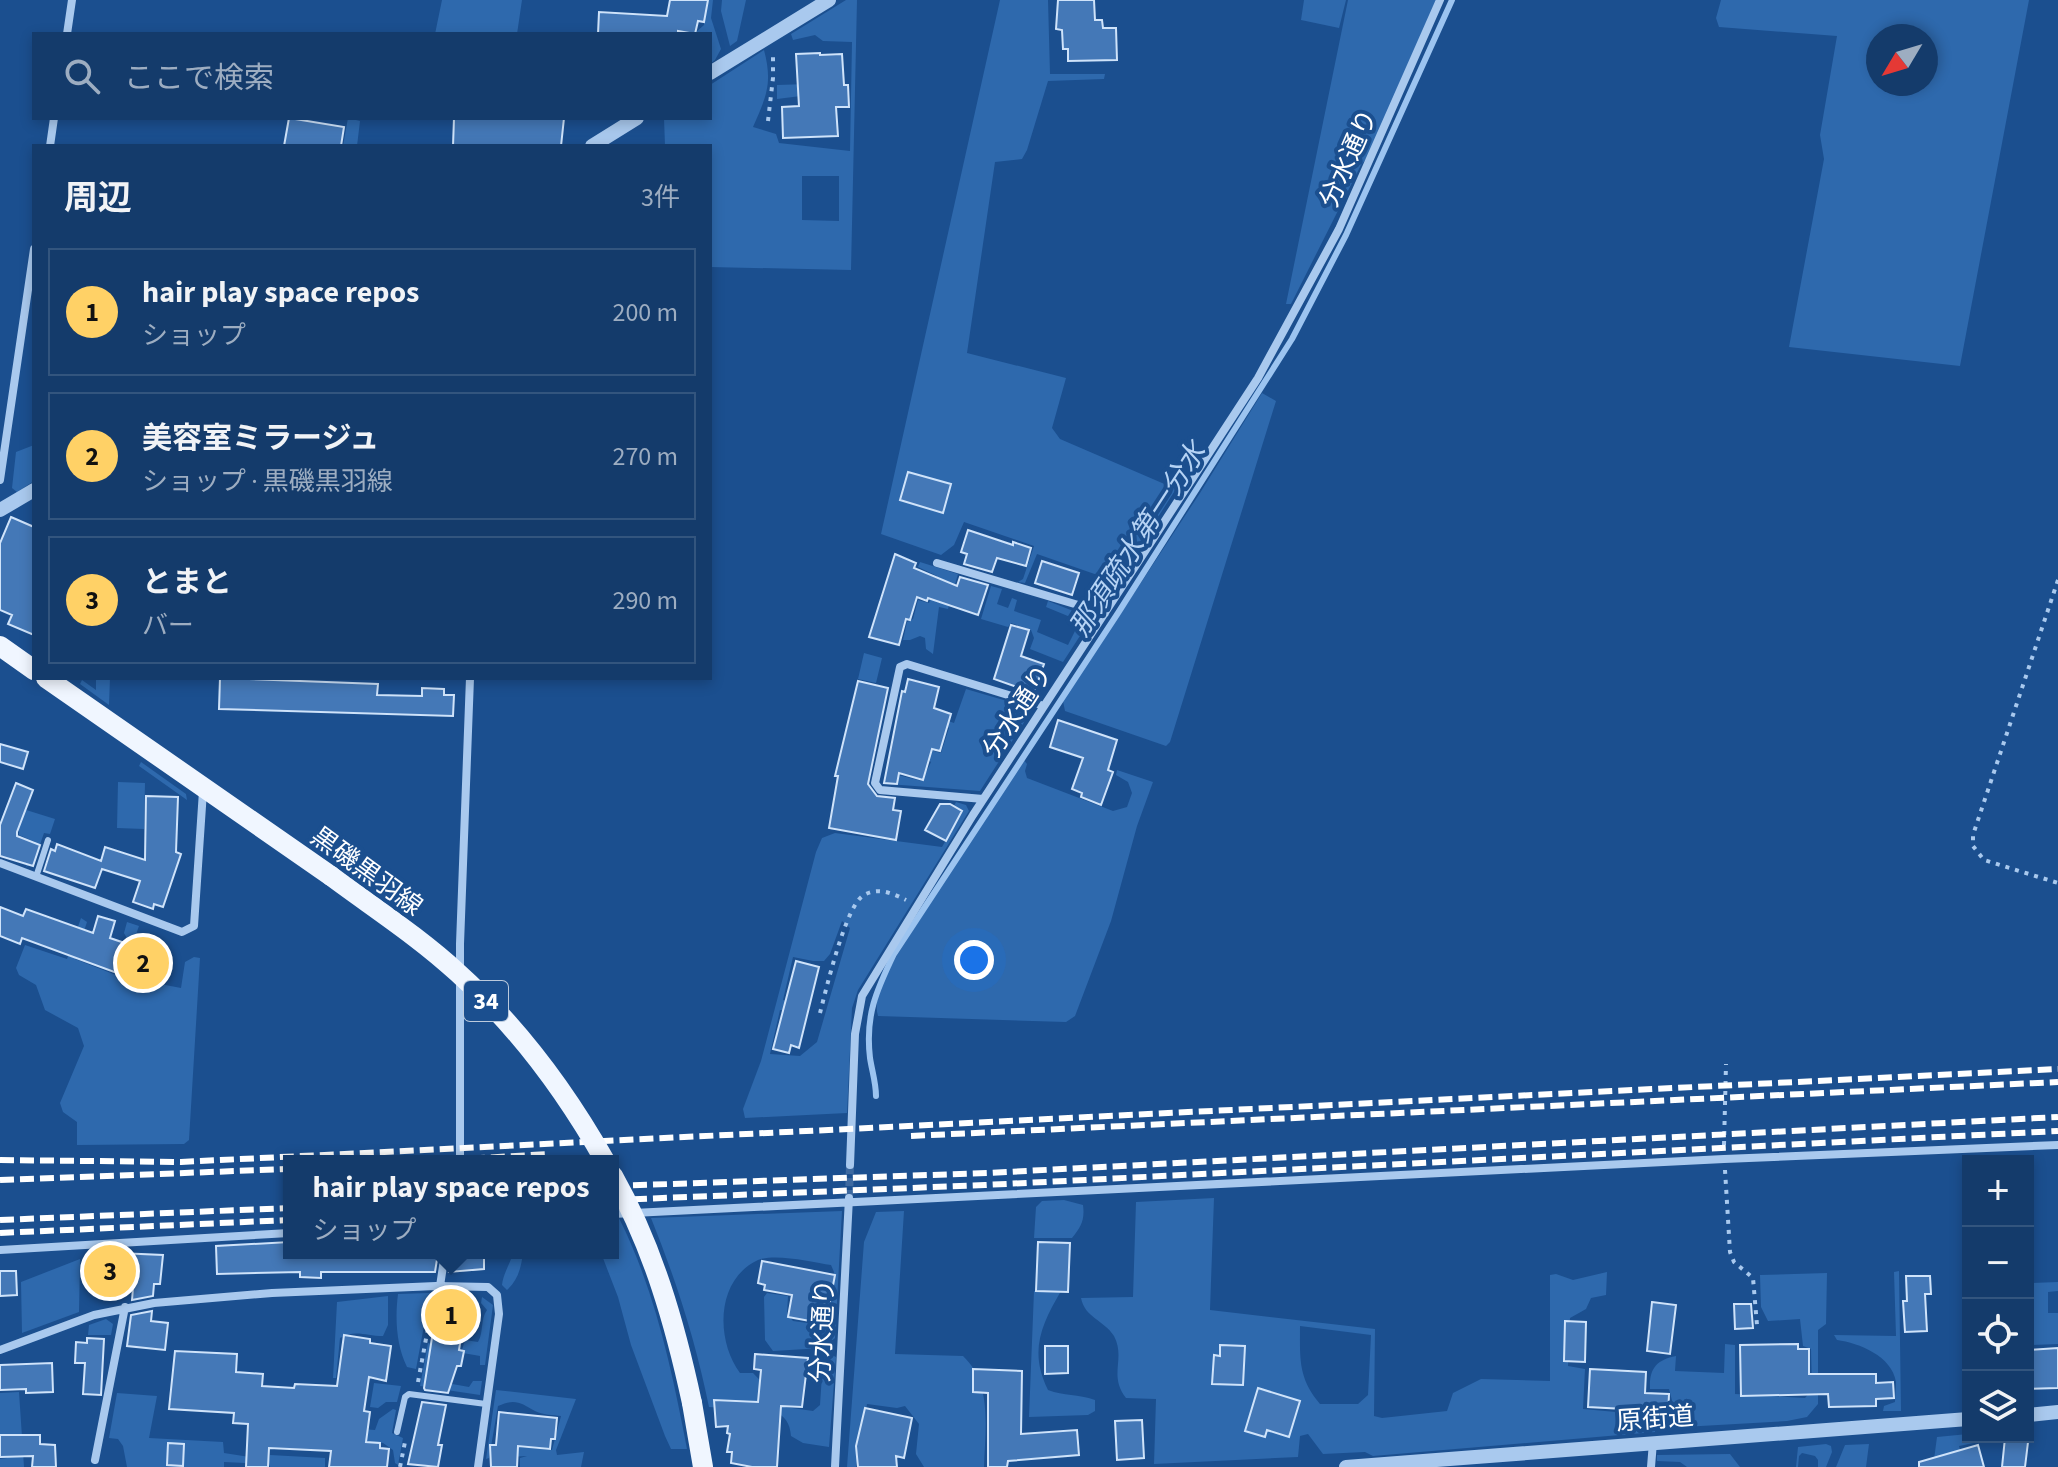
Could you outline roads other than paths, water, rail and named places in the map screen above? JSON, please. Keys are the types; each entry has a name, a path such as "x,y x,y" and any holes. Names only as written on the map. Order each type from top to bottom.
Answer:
{"main road":[{"path":"0,646 32,669"},
{"name":"黒磯黒羽線","path":"49,680 331,876 442,959 514,1029 601,1155"},
{"path":"619,1188 656,1270 679,1347 703,1467"}],"street":[{"path":"67,32 72,0"},
{"path":"712,72 829,0"},
{"name":"分水通り","path":"850,1165 857,1013 862,996 983,799 1273,351 1339,229 1440,0"},
{"path":"50,144 54,120"},
{"path":"595,144 634,120"},
{"path":"0,480 32,263"},
{"path":"0,510 32,491"},
{"path":"937,563 1105,613"},
{"path":"983,799 880,790 875,783 900,667 907,664 1044,706"},
{"path":"460,1155 460,944 470,680"},
{"path":"1,867 36,877 182,932 194,926 203,786"},
{"path":"619,1214 2058,1145"},
{"name":"分水通り","path":"835,1467 849,1201"},
{"path":"0,1250 283,1233"},
{"path":"438,1286 444,1259"},
{"path":"0,1350 94,1315 125,1307 272,1293 488,1287 497,1295 499,1314 478,1467"},
{"path":"95,1460 125,1307"},
{"path":"2034,1414 2058,1412"},
{"name":"原街道","path":"1346,1467 1962,1419"},
{"path":"1651,1467 1653,1442"}],"lane":[{"path":"36,877 48,840"},
{"path":"397,1432 405,1397 416,1393 486,1404"}],"waterway":[{"name":"那須疏水第一分水","path":"876,1096 869,1029 877,992 894,954 1118,613 1292,339 1346,235 1452,0"}],"tunnel":[{"path":"849,1198 850,1165"}],"railway":[{"path":"322,1155 2058,1069"},
{"path":"911,1136 2058,1082"},
{"path":"619,1186 987,1173 2058,1117"},
{"path":"619,1200 985,1185 2058,1131"},
{"path":"531,1155 548,1154"},
{"path":"0,1160 181,1162 283,1157"},
{"path":"0,1180 283,1169"},
{"path":"0,1220 283,1208"},
{"path":"0,1233 283,1220"}],"place":[{"name":"美容室ミラージュ","path":"143,963"},
{"name":"とまと","path":"110,1271"},
{"name":"hair play space repos","path":"451,1315"}]}
